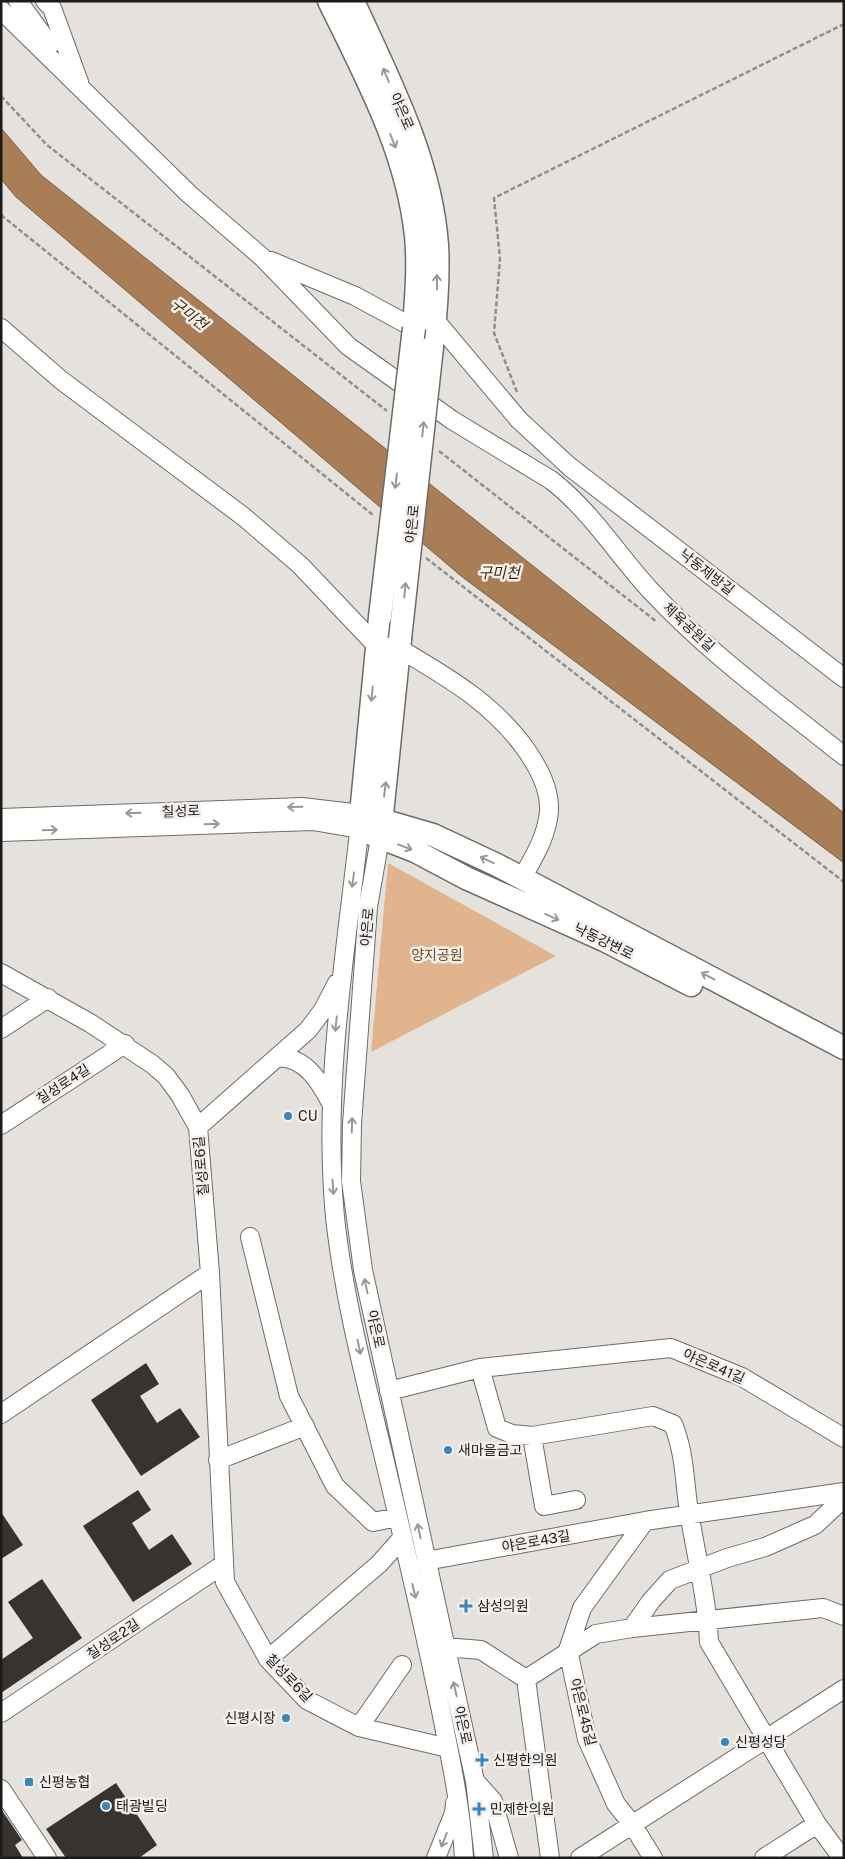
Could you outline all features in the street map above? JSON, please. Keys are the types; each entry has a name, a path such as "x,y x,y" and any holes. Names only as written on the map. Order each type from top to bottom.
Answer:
{"main road":[{"name":"야은로","path":"329,1 379,104 397,150 409,191 416,237 417,275 414,328 377,646 367,827"},
{"name":"야은로","path":"353,1 412,135 430,197 437,244 438,293 400,644 367,827"},
{"name":"낙동강변로","path":"367,827 433,835 522,878 844,1048"},
{"name":"낙동강변로","path":"367,827 475,882 604,940 844,1064"}],"street":[{"path":"18,1 81,87"},
{"path":"46,1 52,8 81,87"},
{"path":"1,10 189,194 263,258 355,296 414,328"},
{"name":"체육공원길","path":"263,258 330,328 377,368 452,420 551,480 587,512 650,590 703,642 844,756"},
{"name":"낙동제방길","path":"435,320 519,420 570,467 844,678"},
{"path":"1,328 61,380 251,523 300,565 377,646"},
{"path":"551,480 570,467"},
{"path":"400,644 461,685 488,706 503,720 537,766 545,783 549,810 540,844 522,878"},
{"name":"칠성로","path":"1,818 302,807 367,827"},
{"name":"칠성로","path":"1,832 313,821 367,827"},
{"name":"야은로","path":"367,827 341,976 331,1103 331,1156 336,1218 345,1284 403,1537 457,1788 464,1858"},
{"name":"야은로","path":"367,827 368,907 352,1124 351,1181 363,1270 475,1781 484,1858"},
{"name":"칠성로6길","path":"1,973 48,998 125,1044 166,1076 180,1095 198,1127 210,1273 225,1582 268,1659 306,1700 359,1727 448,1748"},
{"path":"198,1127 308,1030 323,1010 341,976"},
{"path":"1,1029 48,998"},
{"name":"칠성로4길","path":"1,1124 125,1044"},
{"path":"277,1057 288,1057 314,1074 331,1103"},
{"path":"250,1237 289,1396 335,1486 373,1522 398,1517"},
{"path":"1,1414 210,1273"},
{"name":"야은로41길","path":"389,1391 480,1368 671,1348 742,1377 844,1438"},
{"path":"480,1368 497,1428 512,1434 532,1436 653,1416 674,1424 682,1446 689,1516 700,1568 708,1622 708,1642 817,1824 842,1858"},
{"path":"218,1460 305,1426"},
{"path":"532,1436 544,1506 576,1500"},
{"name":"야은로43길","path":"426,1561 645,1521 844,1492"},
{"path":"632,1628 651,1601 670,1580 765,1547 815,1525 844,1498"},
{"path":"568,1650 582,1608 645,1521"},
{"path":"268,1659 379,1564 403,1537"},
{"name":"칠성로2길","path":"1,1713 224,1564"},
{"path":"526,1679 568,1650 596,1634 632,1628 708,1622 823,1608 844,1616"},
{"path":"445,1647 481,1650 526,1679 550,1858"},
{"name":"야은로45길","path":"568,1650 587,1739 616,1804 632,1824 653,1858"},
{"path":"359,1727 402,1665"},
{"path":"580,1858 844,1689"},
{"path":"475,1781 493,1801 509,1858"},
{"path":"1,1788 47,1858"},
{"path":"436,1858 454,1813 457,1788"},
{"path":"764,1858 817,1824"}],"path":[{"path":"518,394 494,333 500,259 494,198 844,24"}],"green space":[{"name":"양지공원","path":"388,863 556,956 371,1052"}],"water":[{"name":"구미천","path":"1,128 41,175 844,813 844,863 461,576 16,197 1,179"}],"building":[{"path":"146,1363 159,1384 140,1396 157,1423 180,1408 200,1437 141,1476 91,1400"},
{"path":"138,1490 151,1510 132,1523 149,1550 172,1534 192,1564 133,1602 83,1526"},
{"path":"1,1512 23,1545 1,1559"},
{"path":"42,1579 82,1638 1,1693 1,1660 33,1638 8,1602"},
{"name":"태광빌딩","path":"116,1783 157,1845 139,1858 66,1858 46,1829"},
{"path":"1,1809 22,1840 15,1845 23,1858 1,1858"}],"place":[{"name":"CU","path":"288,1116"},
{"name":"새마을금고","path":"448,1450"},
{"name":"삼성의원","path":"466,1606"},
{"name":"신평시장","path":"286,1718"},
{"name":"신평성당","path":"725,1742"},
{"name":"신평한의원","path":"482,1760"},
{"name":"신평농협","path":"29,1782"},
{"name":"태광빌딩","path":"106,1806"},
{"name":"민제한의원","path":"479,1809"}]}
